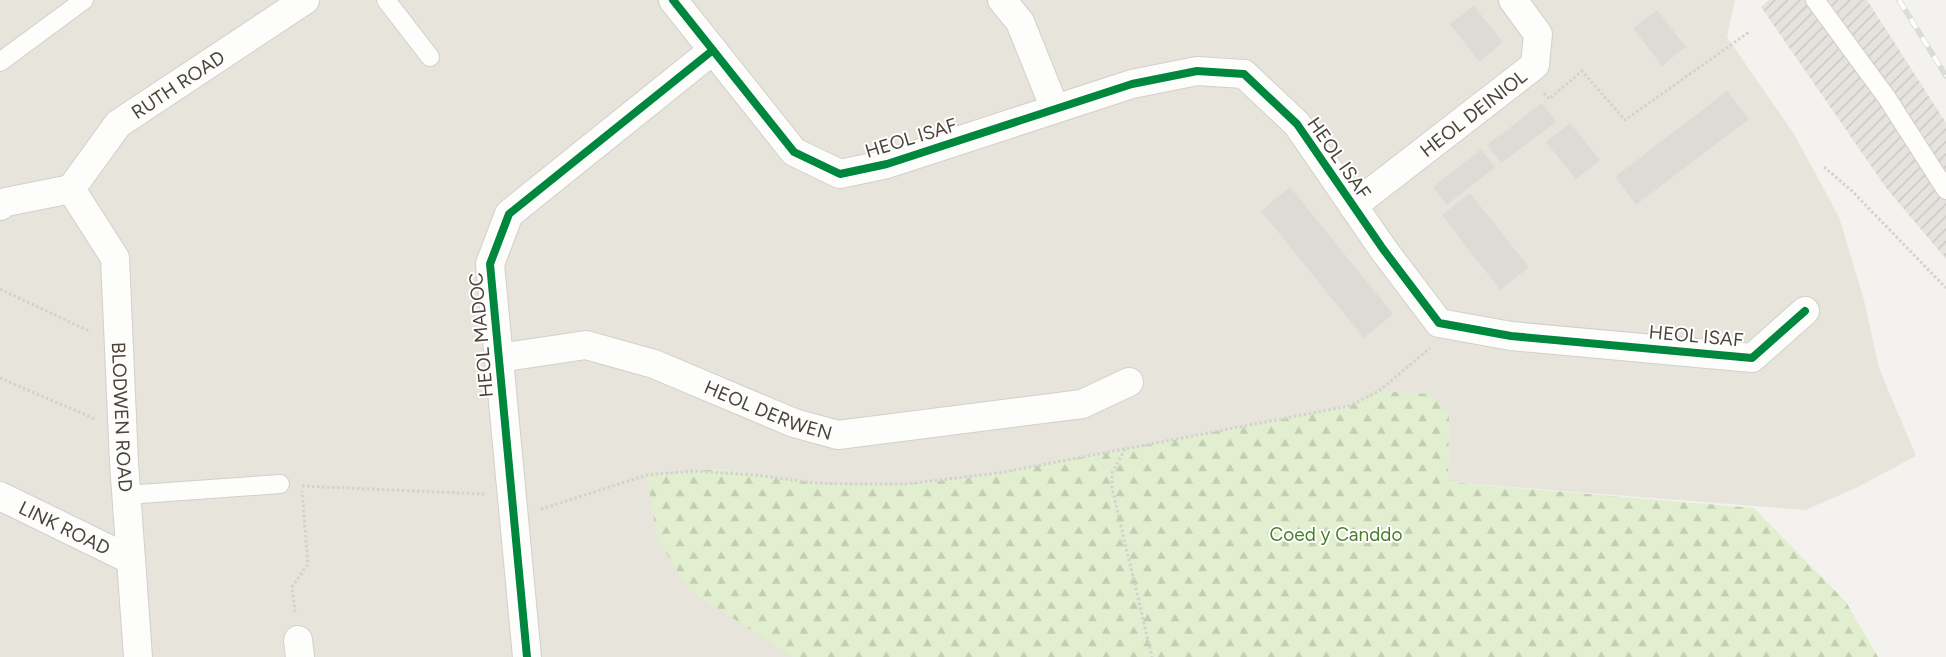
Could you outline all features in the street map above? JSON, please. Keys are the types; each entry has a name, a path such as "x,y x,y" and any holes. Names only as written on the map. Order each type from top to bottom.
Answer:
{"street":[{"name":"RUTH ROAD","path":"71,189 118,124 305,0"},
{"name":"HEOL ISAF","path":"673,0 794,152 840,174 887,164 1132,84 1197,72 1244,74 1296,124 1353,206 1439,323 1511,336 1752,358 1805,311"},
{"path":"1002,0 1020,22 1055,109"},
{"name":"HEOL DEINIOL","path":"1353,206 1535,65 1538,34 1513,0"},
{"name":"HEOL MADOC","path":"527,657 490,264 509,214 713,50"},
{"path":"0,206 6,202 71,189"},
{"name":"BLODWEN ROAD","path":"71,189 115,258 126,495 138,657"},
{"name":"HEOL DERWEN","path":"499,358 586,345 654,364 794,423 838,435 1082,404 1129,382"},
{"name":"LINK ROAD","path":"0,496 131,560"}],"lane":[{"path":"0,62 84,0"},
{"path":"386,0 430,57"},
{"path":"1815,0 1887,98 1946,190"},
{"path":"126,495 280,484"}],"path":[{"path":"1525,73 1549,99 1582,71 1625,120 1749,32"},
{"path":"1824,167 1852,191 1946,288"},
{"path":"0,289 118,345"},
{"path":"280,484 513,506 647,475 694,471 755,475 816,483 906,484 999,473 1349,406 1379,391 1456,326"},
{"path":"0,378 123,431"},
{"path":"1125,449 1112,473 1112,488 1152,657"},
{"path":"299,649 292,587 308,564 301,486"}],"shaded area":[{"path":"0,0 1735,0 1727,37 1794,134 1839,217 1864,300 1879,368 1916,456 1856,488 1805,510 1448,482 1449,415 1379,391 1349,406 978,477 893,485 816,483 718,469 648,475 775,645 793,657 0,657"},
{"path":"1769,0 1867,0 1946,123 1946,259 1887,189 1761,7"}],"green space":[{"name":"Coed y Canddo","path":"1379,391 1430,394 1449,415 1448,482 1754,508 1846,602 1878,657 793,657 689,590 657,538 647,475 718,469 816,483 893,485 978,477 1349,406"}],"building":[{"path":"1474,6 1503,42 1479,62 1450,24"},
{"path":"1657,10 1686,47 1662,66 1633,28"},
{"path":"1727,91 1749,119 1636,205 1615,177"},
{"path":"1542,103 1556,122 1501,163 1487,145"},
{"path":"1570,123 1600,160 1576,179 1546,142"},
{"path":"1481,149 1495,167 1447,205 1433,187"},
{"path":"1290,187 1393,314 1364,338 1261,211"},
{"path":"1470,193 1529,267 1500,290 1442,215"}],"railway":[{"path":"1899,0 1946,76"}],"cycle path":[{"path":"673,0 794,152 840,174 887,164 1132,84 1197,71 1244,74 1297,124 1383,249 1439,323 1511,336 1752,358 1805,311"},
{"path":"527,657 490,264 509,214 713,50"}]}
